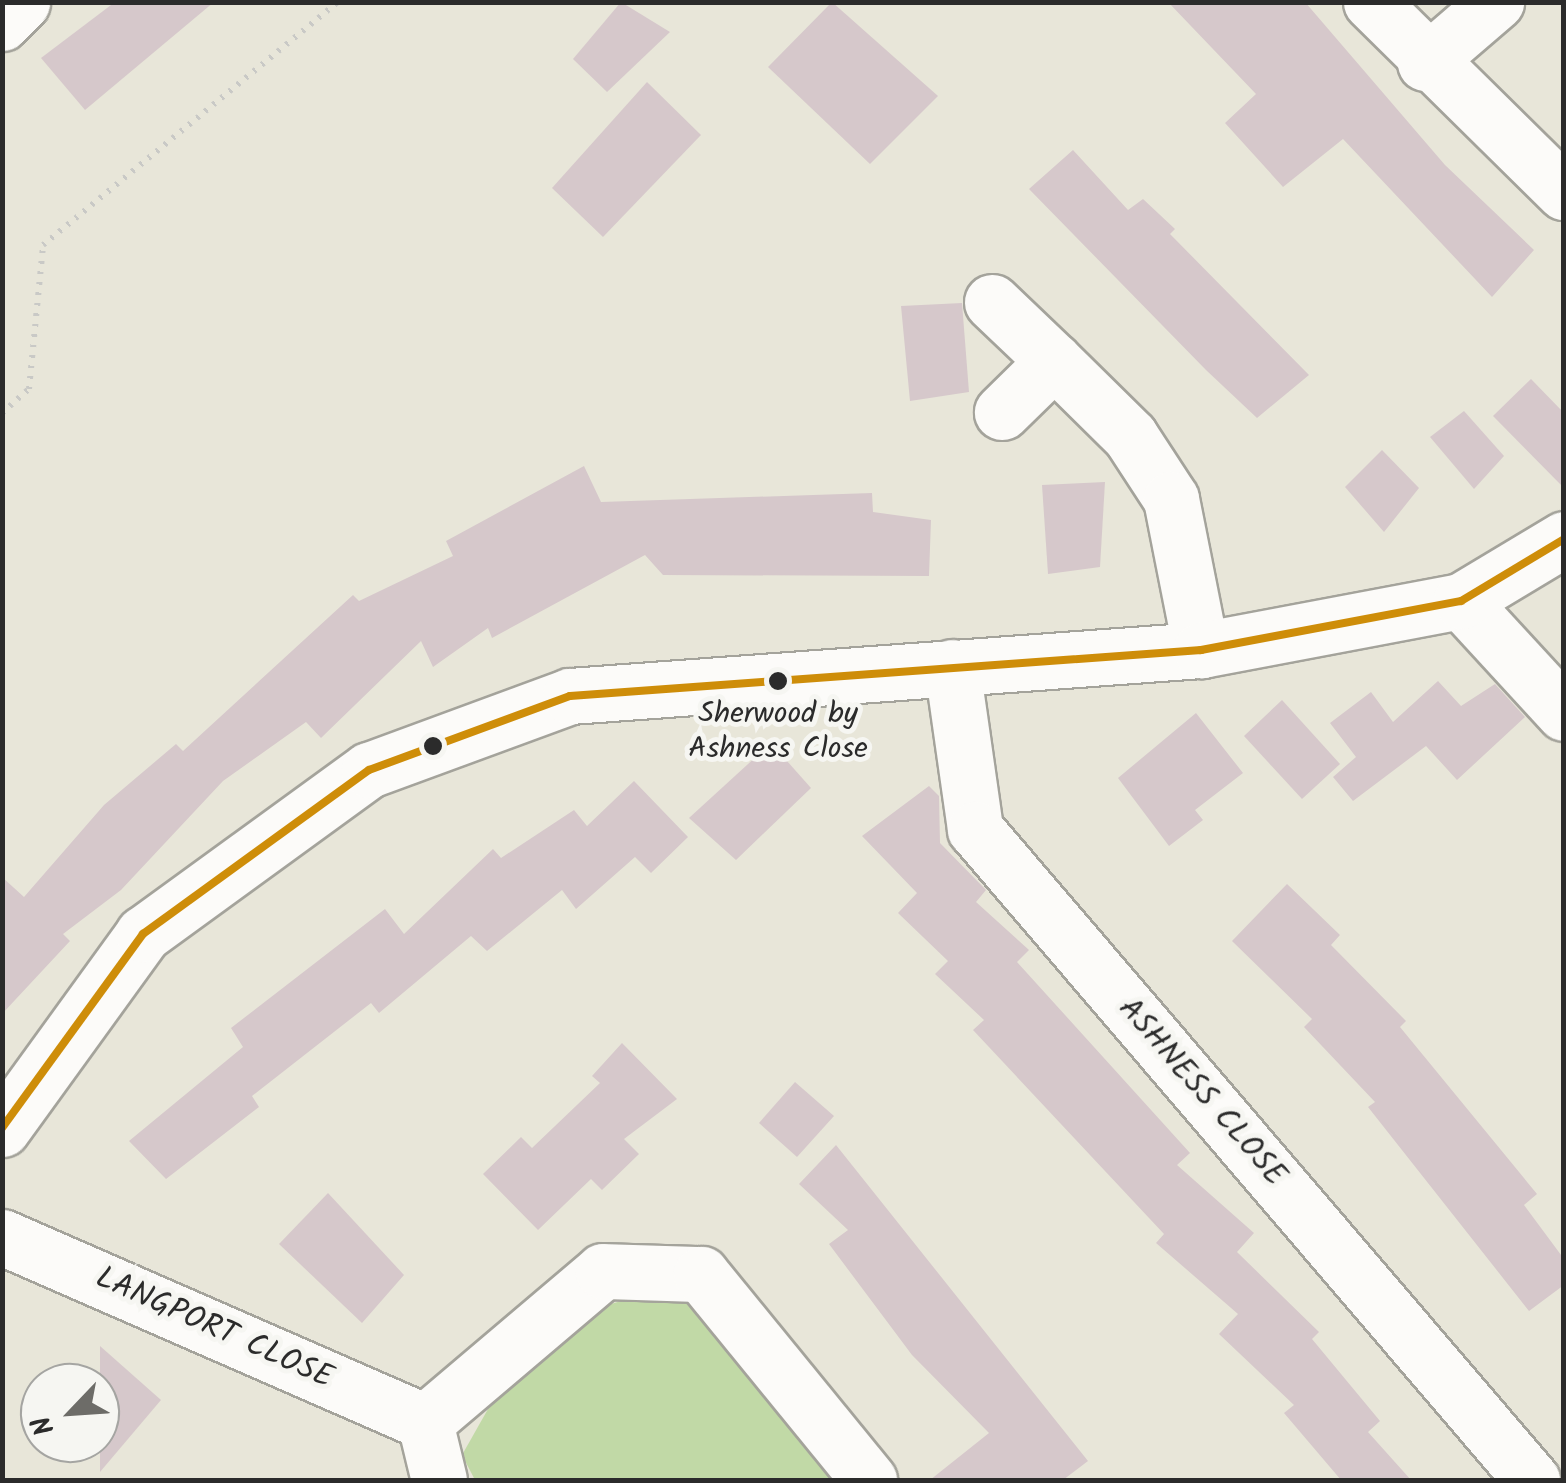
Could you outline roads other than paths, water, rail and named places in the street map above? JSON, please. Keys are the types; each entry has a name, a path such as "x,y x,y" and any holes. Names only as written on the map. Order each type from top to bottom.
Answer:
{"street":[{"path":"2,24 22,2"},
{"path":"1371,2 1426,63 1564,192"},
{"path":"1426,63 1496,2"},
{"path":"992,302 1130,436 1172,499 1202,650"},
{"path":"1002,412 1054,361"},
{"path":"2,1129 143,934 369,770 570,696 1202,650 1461,600 1564,540"},
{"path":"1461,600 1564,714"},
{"name":"ASHNESS CLOSE","path":"952,667 976,829 1532,1480"},
{"name":"LANGPORT CLOSE","path":"2,1237 425,1422"},
{"path":"440,1480 425,1422 603,1271 701,1274 869,1480"}],"place":[{"name":"Sherwood by Ashness Close","path":"778,681"}]}
